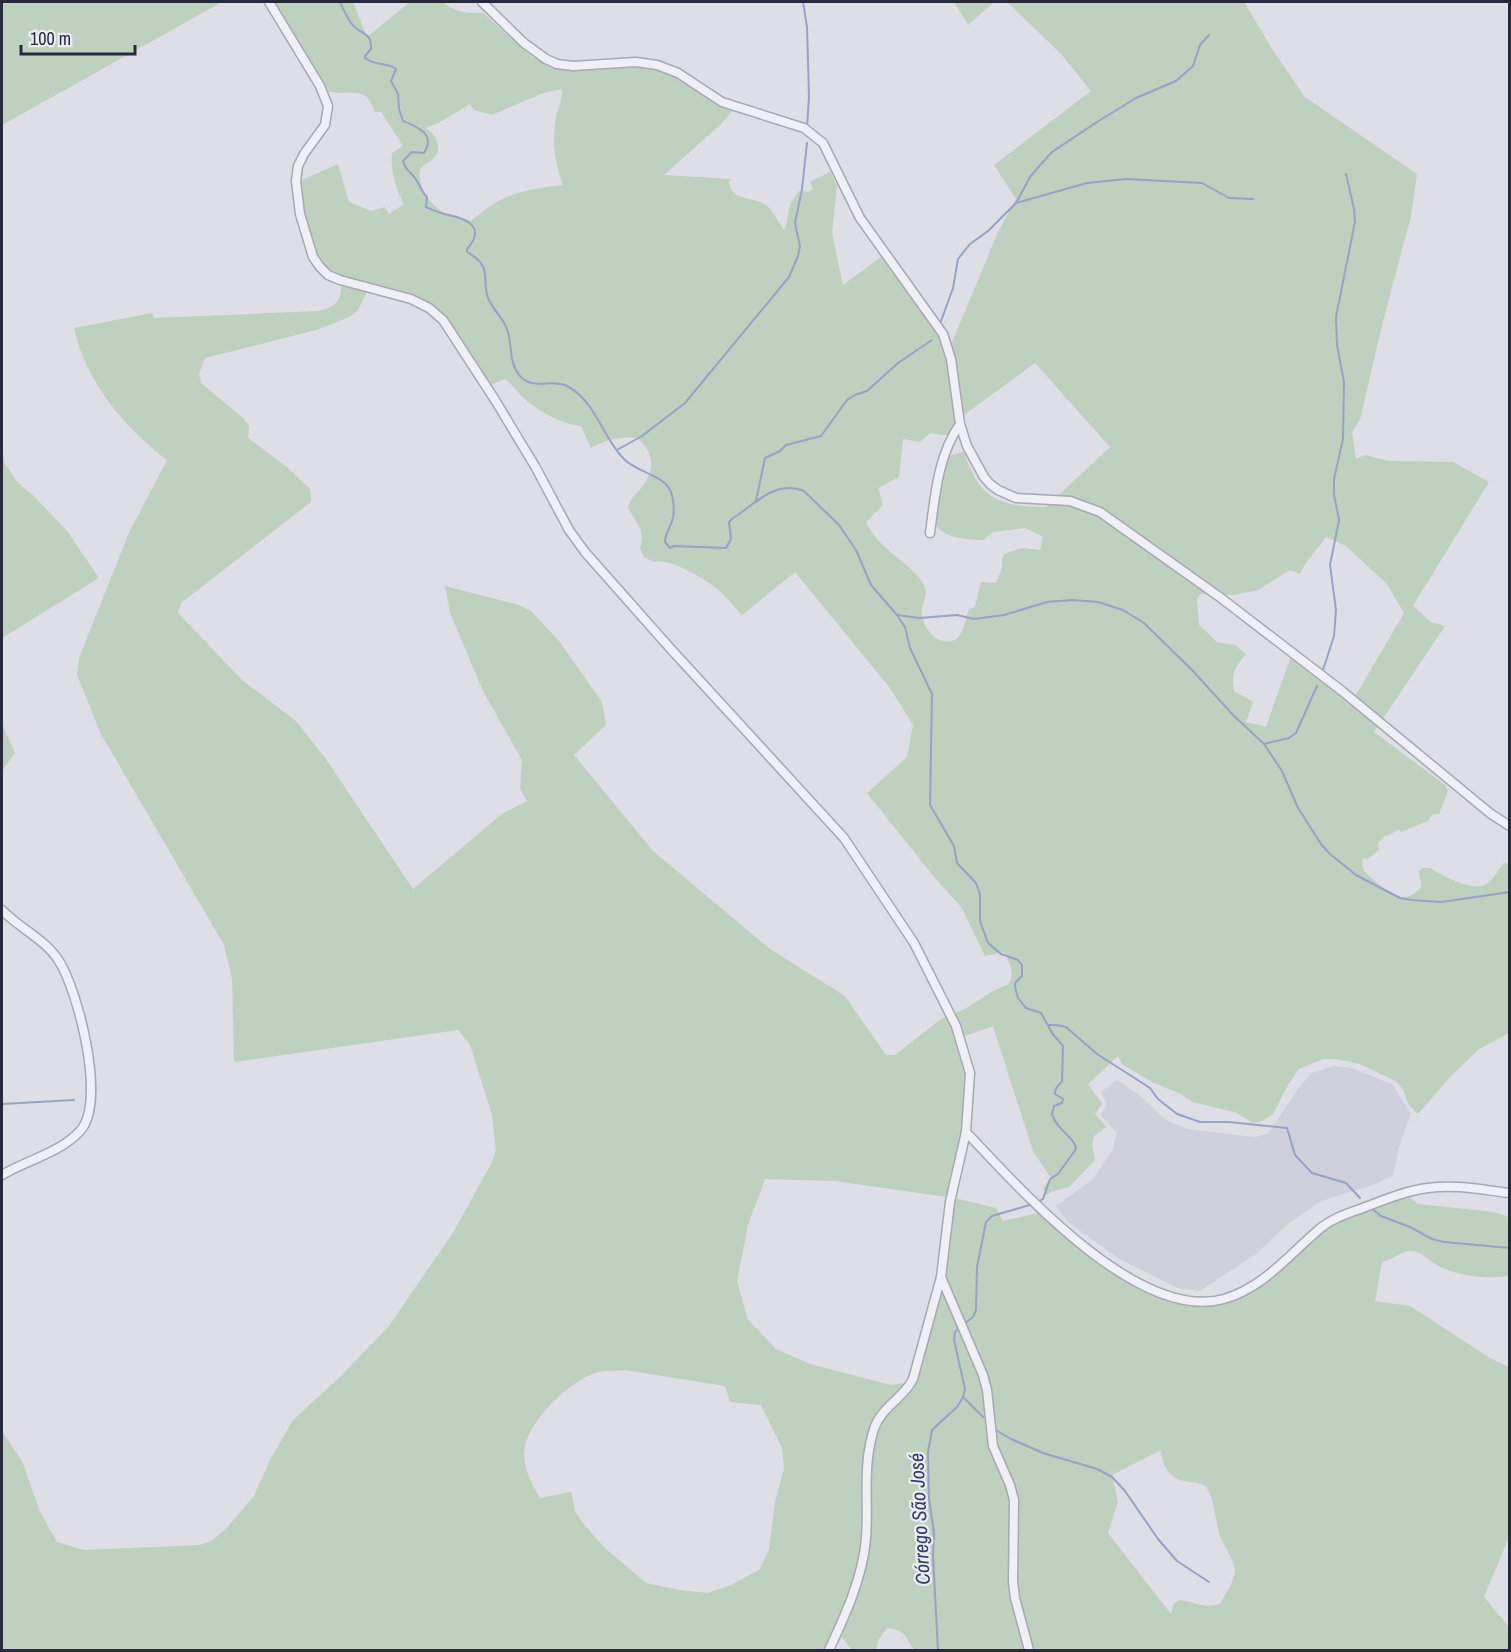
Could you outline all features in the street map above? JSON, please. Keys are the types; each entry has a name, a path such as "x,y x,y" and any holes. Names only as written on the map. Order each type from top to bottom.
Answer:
{"street":[{"path":"269,2 320,86 328,106 325,125 304,154 298,166 296,181 300,214 313,257 328,275 411,299 429,308 443,320 501,410 569,530 585,552 669,647 844,838 914,943 956,1026 970,1073 966,1132 950,1202 941,1277 913,1379 905,1391 879,1417 873,1431 867,1464 864,1553 857,1582 829,1650"},
{"path":"482,2 524,43 557,64 573,66 636,62 657,65 678,73 722,102 804,128 815,135 829,153 860,218 943,334 951,359 960,424 967,446 984,477 998,490 1025,500 1079,503 1101,512 1221,598 1342,691 1491,814 1509,826"},
{"path":"930,533 936,488 950,438 960,424"},
{"path":"2,910 16,924 46,945 67,975 86,1040 92,1098 88,1119 74,1137 59,1148 2,1175"},
{"path":"966,1132 1030,1200 1094,1254 1132,1279 1178,1299 1191,1302 1223,1299 1256,1284 1273,1273 1326,1223 1412,1190 1442,1186 1509,1193"},
{"path":"941,1277 987,1390 993,1446 1013,1493 1015,1506 1013,1582 1029,1650"}],"shaded area":[{"path":"1333,1066 1351,1068 1392,1084 1411,1114 1399,1147 1393,1175 1376,1184 1321,1201 1289,1223 1256,1254 1200,1291 1177,1288 1121,1260 1069,1223 1056,1206 1093,1179 1112,1151 1117,1133 1102,1117 1101,1113 1107,1105 1101,1092 1117,1080 1143,1098 1166,1120 1187,1129 1254,1137 1268,1134 1300,1086 1312,1073"}],"green space":[{"path":"2,2 222,2 2,125"},
{"path":"271,2 353,2 367,37 410,2 443,2 461,12 483,13 531,56 558,68 655,61 733,110 720,125 664,175 731,179 729,182 731,189 735,193 767,206 784,230 790,207 797,193 813,189 810,182 830,171 837,186 832,233 843,285 881,257 948,352 998,232 1016,199 994,165 1091,91 1061,54 1007,2 1244,2 1305,97 1417,174 1411,216 1360,420 1352,433 1356,459 1365,455 1389,461 1453,462 1489,482 1413,606 1431,622 1445,626 1374,732 1445,785 1448,791 1439,814 1433,814 1428,821 1401,832 1399,829 1386,835 1378,843 1379,850 1368,859 1363,858 1362,866 1367,874 1384,889 1399,897 1405,897 1420,888 1419,871 1423,868 1430,868 1459,882 1476,886 1489,882 1504,863 1509,864 1509,1033 1479,1049 1450,1077 1418,1114 1408,1104 1404,1091 1397,1082 1360,1064 1323,1059 1299,1069 1273,1114 1262,1121 1253,1123 1235,1112 1192,1102 1122,1064 1118,1056 1088,1084 1102,1104 1095,1114 1106,1127 1094,1136 1092,1145 1095,1160 1069,1187 1046,1195 1043,1188 1051,1178 1033,1151 993,1026 956,1039 964,1066 967,1091 961,1136 947,1197 835,1181 765,1179 748,1225 737,1281 748,1320 776,1349 810,1364 891,1385 917,1381 928,1337 954,1198 996,1208 1003,1221 1047,1211 1060,1229 1144,1285 1195,1301 1228,1297 1256,1281 1328,1220 1361,1203 1401,1188 1418,1204 1494,1212 1509,1217 1509,1276 1483,1277 1457,1273 1437,1265 1417,1252 1408,1251 1382,1262 1375,1301 1410,1306 1490,1358 1509,1367 1509,1537 1484,1597 1509,1627 1509,1650 914,1650 902,1632 887,1628 879,1639 876,1650 852,1650 840,1635 825,1650 2,1650 2,1431 23,1463 40,1512 57,1542 84,1550 199,1545 211,1541 225,1530 254,1496 270,1460 293,1420 338,1379 389,1326 454,1231 496,1151 492,1115 470,1045 458,1030 235,1062 232,979 224,945 101,734 77,675 79,658 129,533 167,460 122,418 97,385 80,348 74,328 152,313 154,318 318,311 335,304 340,296 341,278 329,271 321,262 309,240 300,189 302,180 338,164 349,202 371,211 385,207 389,214 404,204 398,193 392,166 392,153 403,146 381,112 375,112 365,96 357,93 325,93","holes":["562,89 556,117 554,144 563,185 514,194 493,204 471,221 447,215 434,205 425,194 420,182 420,169 433,159 438,151 436,138 426,128 470,104 474,110 492,115 543,93","370,286 420,300 445,319 488,386 505,379 530,404 544,413 567,423 581,426 591,448 614,439 638,438 650,456 651,468 646,481 631,500 628,508 641,531 640,548 644,557 654,562 670,563 699,577 722,593 742,615 795,572 890,688 913,725 907,757 867,793 962,908 985,956 1004,952 1012,971 1009,984 993,991 965,1009 941,1019 895,1055 886,1055 845,996 770,949 653,851 574,755 606,725 602,702 559,641 531,611 519,605 445,586 450,613 483,691 522,760 520,789 527,801 503,813 413,889 326,759 296,721 242,680 178,613 181,603 311,502 310,489 288,468 248,438 249,426 244,419 201,383 199,374 205,358 316,330 351,316 358,310","1035,363 1110,447 1046,507 1015,505 993,497 976,480 964,452 948,456 938,490 934,517 938,526 946,534 984,540 993,532 1025,528 1043,537 1040,550 1021,548 1004,554 996,583 981,582 975,607 969,609 959,636 956,640 944,641 936,638 924,623 922,614 926,594 924,585 913,571 877,539 866,522 883,505 878,488 899,477 903,439 920,442 930,433 953,435 957,420","1326,537 1346,546 1386,583 1404,613 1350,705 1291,656 1266,727 1246,722 1253,702 1234,691 1233,680 1237,666 1246,654 1235,645 1217,642 1199,625 1197,599 1200,594 1234,595 1258,590 1290,570 1300,574","625,1370 725,1386 730,1402 761,1405 782,1448 784,1469 775,1502 769,1550 759,1570 731,1585 708,1593 646,1583 605,1548 582,1522 575,1511 571,1492 540,1498 530,1479 524,1459 529,1435 544,1412 565,1392 587,1376 604,1371","1161,1450 1170,1474 1184,1481 1206,1487 1213,1503 1220,1536 1235,1567 1232,1583 1220,1604 1204,1605 1180,1600 1174,1603 1171,1614 1108,1533 1118,1502 1112,1475"]},
{"path":"954,2 994,2 968,25"},
{"path":"2,449 5,464 18,483 34,496 67,531 99,578 2,638"},
{"path":"2,724 15,753 2,771"}],"waterway":[{"name":"Córrego São José","path":"340,2 354,27 367,36 371,43 371,49 365,58 396,69 391,81 398,94 403,121 424,132 427,136 428,141 424,153 412,152 403,161 427,197 426,207 462,219 475,230 467,252 475,257 484,268 488,298 507,329 516,371 531,383 561,384 577,393 585,401 625,460 667,485 674,506 673,518 665,539 670,548 674,546 726,548 731,539 729,522 732,519 774,491 784,488 804,491 839,525 856,550 871,585 905,627 910,648 932,694 930,805 954,846 957,863 976,883 980,894 980,921 988,943 1001,954 1018,960 1022,965 1022,976 1015,983 1018,998 1026,1008 1041,1013 1052,1033 1063,1046 1062,1081 1055,1092 1063,1099 1062,1103 1054,1106 1052,1114 1057,1125 1072,1141 1076,1149 1058,1174 1050,1179 1043,1199 1038,1202"},
{"path":"803,2 807,27 809,97 807,127"},
{"path":"940,324 953,288 958,259 970,244 988,231 1016,203 1030,177 1052,152 1136,98 1176,81 1193,66 1200,45 1209,35"},
{"path":"617,450 642,436 685,403 789,277 800,246 795,223 802,189 807,143"},
{"path":"1322,673 1334,636 1336,610 1330,565 1339,520 1334,495 1334,479 1343,439 1344,382 1337,345 1336,317 1355,222 1346,174"},
{"path":"1016,203 1087,183 1126,179 1202,183 1229,198 1253,199"},
{"path":"756,501 765,458 780,451 786,445 821,436 847,400 867,391 898,363 932,340"},
{"path":"897,615 919,618 957,615 974,619 1004,615 1047,602 1072,600 1098,602 1123,610 1144,623 1264,744 1282,771 1298,808 1321,844 1356,875 1400,898 1412,900 1441,902 1510,892"},
{"path":"1264,744 1289,738 1296,733 1317,686"},
{"path":"1048,1025 1066,1027 1097,1054 1150,1088 1158,1099 1177,1114 1200,1122 1229,1122 1287,1128 1295,1155 1312,1173 1346,1183 1360,1198"},
{"path":"2,1104 74,1100"},
{"name":"Córrego São José","path":"964,1324 973,1317 976,1310 977,1267 986,1222 992,1216 1033,1204"},
{"path":"1371,1208 1381,1216 1410,1227 1432,1239 1510,1248"},
{"name":"Córrego São José","path":"938,1650 934,1533 929,1499 928,1452 932,1430 957,1407 965,1389 954,1340 955,1332 959,1327"},
{"path":"963,1397 983,1417"},
{"path":"994,1429 1043,1453 1097,1469 1112,1477 1177,1561 1209,1582"}]}
